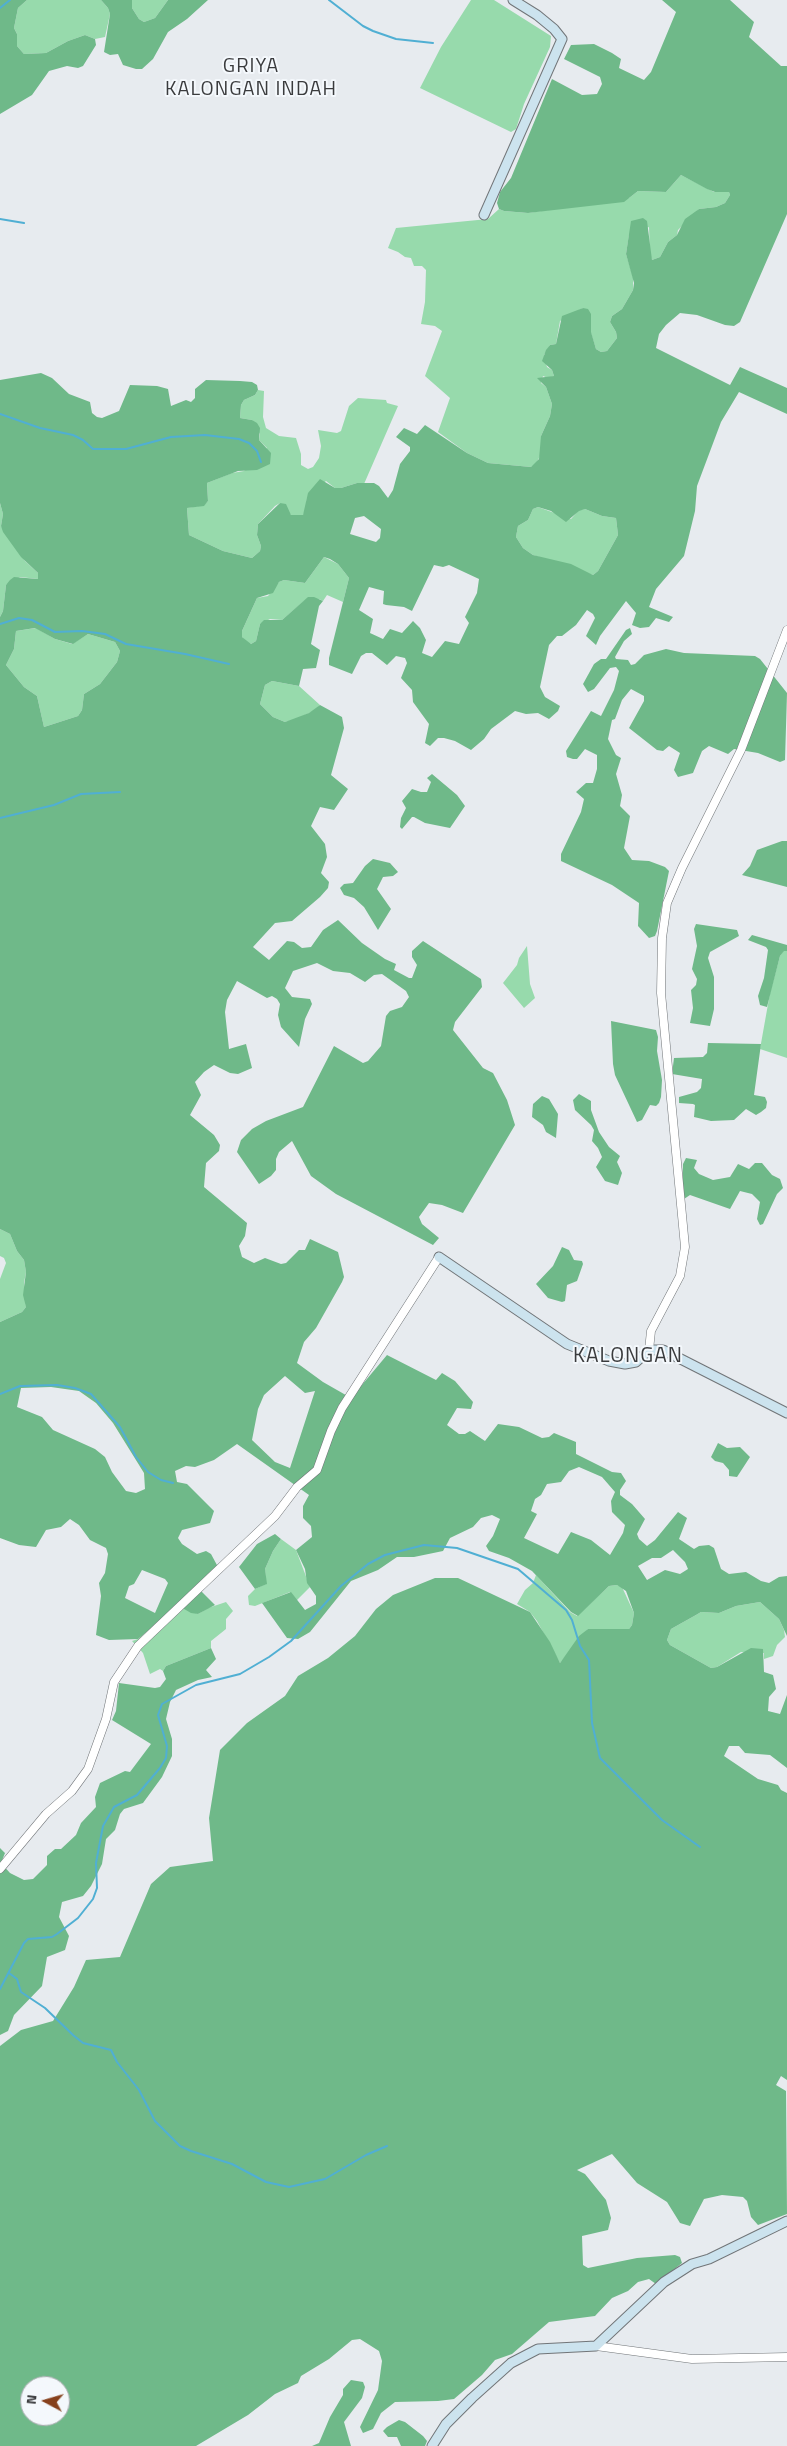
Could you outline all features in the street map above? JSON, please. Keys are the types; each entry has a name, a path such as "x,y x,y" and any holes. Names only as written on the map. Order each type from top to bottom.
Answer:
{"main road":[{"path":"484,215 562,39 543,20 514,0"},
{"path":"439,1258 567,1344 619,1364 636,1362 649,1350 663,1350 787,1413"},
{"path":"432,2446 446,2424 472,2398 501,2372 524,2355 549,2347 596,2346 608,2337 664,2282 692,2264 708,2259 787,2221"},
{"path":"608,2337 609,2347"}],"street":[{"path":"649,1350 651,1331 680,1276 685,1247 667,1034 661,993 662,938 667,903 682,868 738,757 787,630"},
{"path":"0,1869 46,1814 72,1791 88,1770 106,1719 114,1682 138,1646 275,1516 298,1487 317,1470 331,1431 342,1408 439,1258"},
{"path":"596,2346 692,2359 787,2357"}],"green space":[{"path":"0,0 27,0 18,8 14,28 17,34 17,46 24,54 46,53 68,41 85,35 95,39 96,45 83,66 78,68 67,66 49,71 32,95 0,114"},
{"path":"27,0 101,0 108,8 110,14 105,37 95,39 85,35 68,41 46,53 24,54 17,46 17,34 14,28 18,8"},
{"path":"101,0 132,0 132,8 139,19 144,22 155,18 168,0 208,0 187,19 168,32 153,59 142,69 136,69 123,65 118,54 110,55 104,52 110,14 108,8"},
{"path":"132,0 168,0 155,18 144,22 139,19 132,8"},
{"path":"471,0 494,0 551,36 550,47 524,104 516,129 511,132 420,88 441,47"},
{"path":"662,0 730,0 754,22 749,37 781,66 787,66 787,214 740,322 734,326 725,325 697,315 680,313 659,334 656,348 730,385 740,367 787,388 787,414 739,392 721,422 697,486 695,511 684,556 656,589 649,607 673,617 669,622 656,618 649,627 640,628 632,625 636,613 626,601 600,636 596,645 586,636 595,618 587,610 576,625 562,636 557,636 549,645 540,687 545,697 560,706 558,711 549,719 538,713 526,714 515,711 491,729 484,739 471,750 455,741 444,738 438,738 430,746 425,743 429,724 413,702 412,690 401,678 407,663 405,658 396,656 387,665 372,653 366,653 361,656 352,674 329,665 329,658 349,578 338,564 330,559 324,557 305,583 284,580 279,582 273,593 257,598 242,631 242,637 251,644 256,641 260,624 264,620 282,620 308,597 314,597 323,601 319,606 311,644 320,650 316,668 303,669 299,686 272,681 265,685 260,704 273,717 285,722 309,713 320,705 342,717 344,728 331,775 348,789 334,810 320,807 311,826 325,844 327,857 321,873 329,882 328,888 292,921 275,923 253,947 269,960 287,941 294,942 302,948 311,947 323,930 338,920 362,943 385,959 396,964 394,970 409,978 412,978 417,965 412,957 412,951 423,941 481,979 482,987 455,1022 453,1030 483,1068 493,1073 507,1100 515,1125 463,1213 442,1205 429,1203 419,1217 422,1224 439,1238 433,1245 336,1194 311,1176 292,1141 279,1152 276,1159 276,1170 259,1184 237,1152 241,1140 252,1129 266,1121 303,1107 334,1046 363,1063 368,1061 381,1046 386,1016 390,1011 402,1007 409,997 406,991 382,974 374,975 365,982 350,973 333,971 317,963 293,971 285,988 292,997 310,999 312,1004 305,1019 299,1047 281,1027 278,1015 280,1004 277,999 272,996 267,998 237,981 227,1000 225,1012 229,1049 246,1044 252,1068 238,1074 230,1073 214,1065 204,1072 195,1082 201,1095 190,1115 214,1135 220,1145 219,1151 206,1163 204,1187 247,1223 245,1236 239,1246 242,1257 254,1263 265,1258 281,1264 286,1263 299,1250 305,1250 310,1239 338,1252 344,1277 316,1328 304,1342 297,1363 323,1382 351,1398 387,1355 436,1380 442,1373 455,1381 473,1402 471,1409 457,1408 447,1425 459,1434 465,1434 470,1431 485,1441 498,1424 519,1427 542,1438 549,1437 554,1433 576,1442 576,1454 612,1472 621,1473 626,1481 620,1490 620,1495 632,1504 645,1519 637,1534 639,1539 647,1546 655,1540 678,1512 687,1518 679,1539 694,1549 699,1546 709,1545 714,1548 721,1569 729,1574 746,1572 761,1581 769,1583 779,1577 787,1576 787,1636 779,1619 760,1602 736,1606 719,1613 701,1612 671,1629 667,1640 670,1645 711,1668 717,1667 751,1648 763,1649 764,1672 773,1675 776,1689 769,1697 768,1711 780,1714 787,1695 787,1768 770,1755 745,1753 739,1746 729,1746 724,1756 758,1779 778,1785 781,1790 787,1793 787,2080 781,2076 776,2085 786,2091 787,2214 758,2225 751,2217 747,2201 743,2197 722,2195 704,2199 690,2226 680,2223 667,2202 637,2183 612,2154 577,2170 585,2174 606,2200 611,2218 608,2230 582,2236 583,2265 588,2268 637,2258 675,2255 680,2257 682,2263 656,2284 649,2279 638,2282 628,2291 612,2298 595,2316 549,2322 512,2354 495,2360 482,2375 454,2399 395,2402 381,2413 373,2429 363,2433 360,2427 378,2390 382,2361 379,2351 360,2339 352,2340 329,2359 301,2376 298,2383 275,2394 248,2415 196,2446 0,2446 0,2046 21,2030 53,2021 74,1987 86,1960 120,1957 151,1884 170,1867 213,1861 209,1818 220,1750 247,1723 285,1696 298,1676 328,1658 355,1636 376,1609 393,1595 435,1578 458,1578 530,1612 550,1642 560,1663 579,1636 588,1629 629,1629 632,1625 634,1613 626,1591 617,1585 609,1586 578,1616 571,1612 532,1571 509,1558 489,1551 486,1546 493,1536 500,1519 492,1515 481,1518 473,1527 450,1538 443,1551 414,1557 397,1557 378,1570 351,1581 310,1632 298,1639 287,1638 262,1603 291,1592 305,1610 316,1604 316,1596 307,1583 305,1569 296,1550 312,1537 311,1526 303,1518 303,1506 309,1495 237,1444 214,1460 195,1467 186,1466 175,1471 177,1482 187,1484 214,1511 210,1523 182,1530 178,1538 182,1544 197,1554 206,1551 211,1554 218,1567 196,1586 215,1605 198,1614 191,1613 179,1606 138,1639 109,1640 96,1635 101,1596 99,1583 105,1573 108,1554 106,1548 90,1540 79,1525 70,1519 61,1527 46,1530 36,1547 19,1545 0,1538 0,1322 22,1312 26,1307 23,1295 26,1272 24,1260 17,1251 10,1234 0,1229 0,617 3,611 6,585 10,580 14,577 38,579 38,573 21,557 3,532 1,526 3,514 0,503 0,380 41,373 52,378 69,394 90,402 92,413 102,418 119,411 130,385 157,386 168,389 171,406 186,400 191,402 195,398 195,389 206,380 252,382 257,385 258,390 255,395 244,400 241,405 240,418 257,423 260,428 259,440 271,453 270,464 257,470 238,471 207,483 208,501 204,506 187,508 189,535 223,551 252,558 260,551 261,546 257,535 258,524 280,503 286,504 291,515 303,515 308,493 320,479 335,488 357,483 374,483 379,486 388,498 393,490 400,464 410,451 410,447 396,437 404,428 417,434 425,425 467,453 488,463 531,467 539,459 541,436 550,416 552,404 546,387 537,378 554,376 552,370 542,361 550,345 556,344 562,316 583,308 588,309 591,314 591,332 596,349 601,352 607,351 617,338 610,322 612,316 622,309 633,290 634,283 626,254 631,221 643,218 647,221 652,260 660,257 668,242 677,235 685,219 699,209 716,207 725,203 730,195 729,192 715,192 707,189 681,175 666,192 638,191 624,202 528,213 499,209 497,203 500,192 511,178 552,79 582,95 597,94 602,84 600,77 564,59 571,45 594,44 621,59 619,68 644,80 651,72 676,12","holes":["538,507 551,511 566,522 579,511 585,509 602,516 616,518 618,535 598,571 593,575 571,564 533,555 523,548 516,537 518,526 528,520 533,509","364,516 381,529 380,538 376,542 350,534 355,518","434,565 443,567 449,565 479,579 477,593 465,617 469,623 459,644 445,641 432,657 422,653 426,640 420,628 413,621 402,633 390,629 383,639 370,633 373,619 359,610 369,587 384,591 383,604 404,607 412,611","35,628 55,639 73,644 88,634 115,642 120,651 117,662 100,684 84,694 82,710 78,716 44,727 37,696 24,687 6,665 14,649 16,631","285,1376 305,1393 315,1391 290,1468 275,1462 252,1440 258,1409 264,1395","51,1387 79,1391 96,1403 113,1423 144,1473 145,1489 136,1493 126,1491 112,1472 105,1457 95,1449 53,1430 42,1417 17,1407 21,1388","579,1467 602,1477 615,1492 611,1501 612,1512 625,1525 623,1533 610,1555 591,1540 571,1532 558,1554 524,1538 537,1514 531,1511 535,1499 541,1495 547,1484 561,1482 569,1471","673,1550 685,1562 688,1569 680,1574 665,1570 647,1580 638,1566 652,1558 661,1558","142,1570 165,1579 168,1583 155,1613 125,1598 129,1586 134,1584"]},
{"path":"681,175 714,192 729,192 730,195 725,203 716,207 699,209 678,230 677,235 668,242 660,257 652,260 650,255 649,227 629,235 626,254 633,277 633,290 622,309 612,316 610,322 617,338 607,351 601,352 596,349 583,308 560,321 556,344 550,345 544,355 547,367 552,370 554,376 548,378 543,376 541,383 546,387 552,404 550,416 541,436 541,454 536,464 531,467 488,463 467,453 438,432 450,398 425,376 442,331 435,326 421,324 425,302 426,270 422,266 414,266 411,258 388,248 396,228 488,219 499,209 528,213 629,198 638,191 666,192"},
{"path":"258,390 264,391 263,417 266,428 279,436 296,438 301,454 301,465 308,469 313,467 319,458 321,446 318,430 337,433 341,431 349,406 358,398 386,400 387,403 398,406 364,484 357,483 335,488 326,481 307,498 306,510 303,515 291,515 280,503 275,506 258,524 257,535 261,546 260,551 252,558 223,551 189,535 187,508 204,505 208,501 207,483 232,473 244,471 267,448 259,440 260,434 252,420 240,418 241,405 244,400 255,395"},
{"path":"0,503 3,514 1,526 25,561 38,573 38,579 20,577 6,585 3,611 0,617"},
{"path":"538,507 571,519 579,510 585,509 602,516 616,518 618,535 598,571 593,575 533,555 523,548 516,537 518,526 528,520 533,509"},
{"path":"324,557 338,564 349,578 343,602 327,595 323,601 319,599 304,601 282,620 270,619 260,624 256,641 251,644 246,642 242,637 242,631 257,598 268,596 279,582 284,580 305,583"},
{"path":"36,628 55,639 72,644 88,634 115,642 120,651 117,662 100,684 84,694 82,710 78,716 44,727 37,696 24,687 6,665 14,649 16,631"},
{"path":"630,628 632,634 624,641 615,657 616,659 628,660 631,665 635,664 644,655 666,649 684,653 755,656 760,659 787,693 785,760 780,762 758,753 734,749 728,754 709,746 702,751 693,773 678,777 674,770 680,753 669,746 663,751 657,750 629,728 644,701 644,696 631,689 622,700 615,719 612,720 608,739 616,755 621,758 616,774 622,795 620,806 630,816 624,848 632,860 649,861 665,867 669,871 657,931 655,936 649,938 638,926 639,903 612,885 561,861 561,854 581,812 584,799 576,792 586,783 593,783 597,769 597,755 585,749 577,759 573,759 567,757 566,751 591,711 601,716 614,690 619,671 616,667 610,668 594,689 588,692 583,684 594,664 601,659 606,659 626,630"},
{"path":"272,681 299,686 320,705 314,711 294,720 285,722 273,717 260,704 265,685"},
{"path":"432,774 457,795 465,806 450,828 425,823 412,817 402,829 400,827 401,818 406,808 402,801 412,789 427,792 431,782 427,778"},
{"path":"787,841 787,887 742,875 750,866 757,850"},
{"path":"373,859 390,863 398,872 393,876 383,877 377,889 391,909 378,930 364,907 354,898 344,895 340,888 344,884 353,883 365,866"},
{"path":"696,924 737,930 739,936 710,952 708,958 714,977 714,1009 710,1026 690,1023 693,1008 691,990 696,985 697,979 692,969 697,946 694,929"},
{"path":"752,935 787,945 787,951 784,951 780,956 767,1007 760,1005 758,996 764,978 768,950 766,947 748,940"},
{"path":"527,946 530,984 535,998 524,1008 503,983 517,965"},
{"path":"784,950 787,951 787,1058 760,1049 770,993 780,956"},
{"path":"611,1021 656,1030 658,1037 657,1051 662,1080 661,1097 659,1103 656,1106 650,1105 642,1120 637,1122 615,1075"},
{"path":"708,1043 761,1044 754,1095 765,1097 767,1102 766,1108 756,1115 746,1109 734,1120 711,1121 694,1117 695,1105 679,1103 679,1097 697,1092 701,1088 702,1079 672,1074 674,1058 703,1057 707,1053"},
{"path":"579,1094 591,1101 591,1110 599,1132 609,1147 620,1156 617,1162 622,1173 618,1185 605,1181 596,1167 602,1157 592,1141 594,1130 575,1110 573,1100"},
{"path":"542,1096 549,1099 558,1114 556,1138 546,1132 543,1125 532,1117 533,1104"},
{"path":"686,1158 697,1160 694,1168 699,1174 713,1180 730,1177 738,1164 749,1169 755,1163 762,1163 772,1175 780,1179 783,1188 777,1194 763,1224 760,1225 757,1219 760,1202 752,1194 740,1191 730,1209 690,1195 684,1199 682,1191 683,1164"},
{"path":"0,1229 10,1234 17,1251 24,1260 26,1307 22,1312 0,1322 0,1279 6,1263 4,1258 0,1256"},
{"path":"562,1247 569,1250 574,1260 582,1261 583,1264 577,1281 567,1285 565,1301 562,1302 548,1298 536,1284 553,1266"},
{"path":"718,1443 727,1448 740,1447 750,1457 737,1477 729,1476 729,1470 723,1463 715,1461 711,1457"},
{"path":"275,1534 281,1539 265,1569 267,1584 255,1589 239,1567 257,1544"},
{"path":"281,1539 296,1550 310,1587 296,1601 290,1592 255,1606 249,1605 248,1596 255,1589 266,1584 265,1569"},
{"path":"536,1575 570,1612 577,1616 609,1586 617,1585 622,1587 634,1613 632,1625 629,1629 588,1629 560,1663 537,1621 530,1612 517,1604 525,1590 533,1583"},
{"path":"226,1602 233,1611 226,1619 226,1629 211,1641 211,1648 166,1666 163,1671 160,1669 150,1674 143,1653 132,1641 138,1639 179,1606 198,1614 208,1608"},
{"path":"760,1602 779,1619 784,1630 785,1637 777,1645 773,1656 764,1659 764,1653 741,1652 717,1667 711,1668 670,1645 667,1640 671,1629 701,1612 719,1613 736,1606"},
{"path":"211,1648 216,1659 206,1670 212,1677 198,1680 176,1690 170,1702 166,1719 172,1739 172,1756 162,1777 143,1803 124,1809 120,1814 115,1830 106,1839 102,1864 91,1886 83,1896 62,1902 59,1917 69,1936 65,1950 47,1957 42,1986 14,2015 8,2031 0,2035 0,1848 5,1853 1,1863 10,1873 24,1880 33,1879 47,1865 47,1856 55,1849 61,1849 76,1835 81,1823 96,1807 95,1797 100,1783 125,1771 130,1772 151,1744 112,1720 116,1711 119,1683 160,1687 166,1679 163,1671 166,1666"},
{"path":"351,2380 363,2382 365,2387 362,2398 344,2422 351,2446 312,2446 319,2443 330,2417 343,2395 343,2389"},
{"path":"399,2420 405,2422 423,2436 427,2441 425,2446 401,2446 397,2437 388,2437 383,2431"}],"waterway":[{"path":"0,8 10,0"},
{"path":"329,0 363,26 373,31 396,39 433,43"},
{"path":"0,219 24,223"},
{"path":"0,414 40,428 73,435 83,440 93,449 126,449 171,437 205,435 239,439 249,443 257,451 261,462"},
{"path":"0,624 19,618 32,620 55,632 82,631 105,634 126,644 229,664"},
{"path":"0,818 54,805 81,794 120,792"},
{"path":"0,1394 20,1386 57,1385 75,1388 91,1394 120,1427 136,1457 148,1472 161,1480 173,1483"},
{"path":"0,1989 24,1943 28,1939 52,1937 57,1934 78,1918 93,1899 97,1888 96,1863 103,1826 114,1807 137,1795 166,1758 167,1746 158,1715 162,1704 196,1685 240,1674 269,1657 291,1641 341,1586 368,1564 385,1555 424,1545 457,1548 518,1569 566,1610 572,1620 580,1646 589,1660 592,1723 600,1758 662,1820 700,1847"},
{"path":"9,1973 17,1979 21,1992 45,2008 83,2043 111,2050 117,2062 139,2090 155,2121 180,2146 232,2164 266,2182 289,2187 325,2179 366,2155 387,2146"}],"district":[{"name":"GRIYA KALONGAN INDAH","path":"251,78"},
{"name":"KALONGAN","path":"628,1357"}]}
